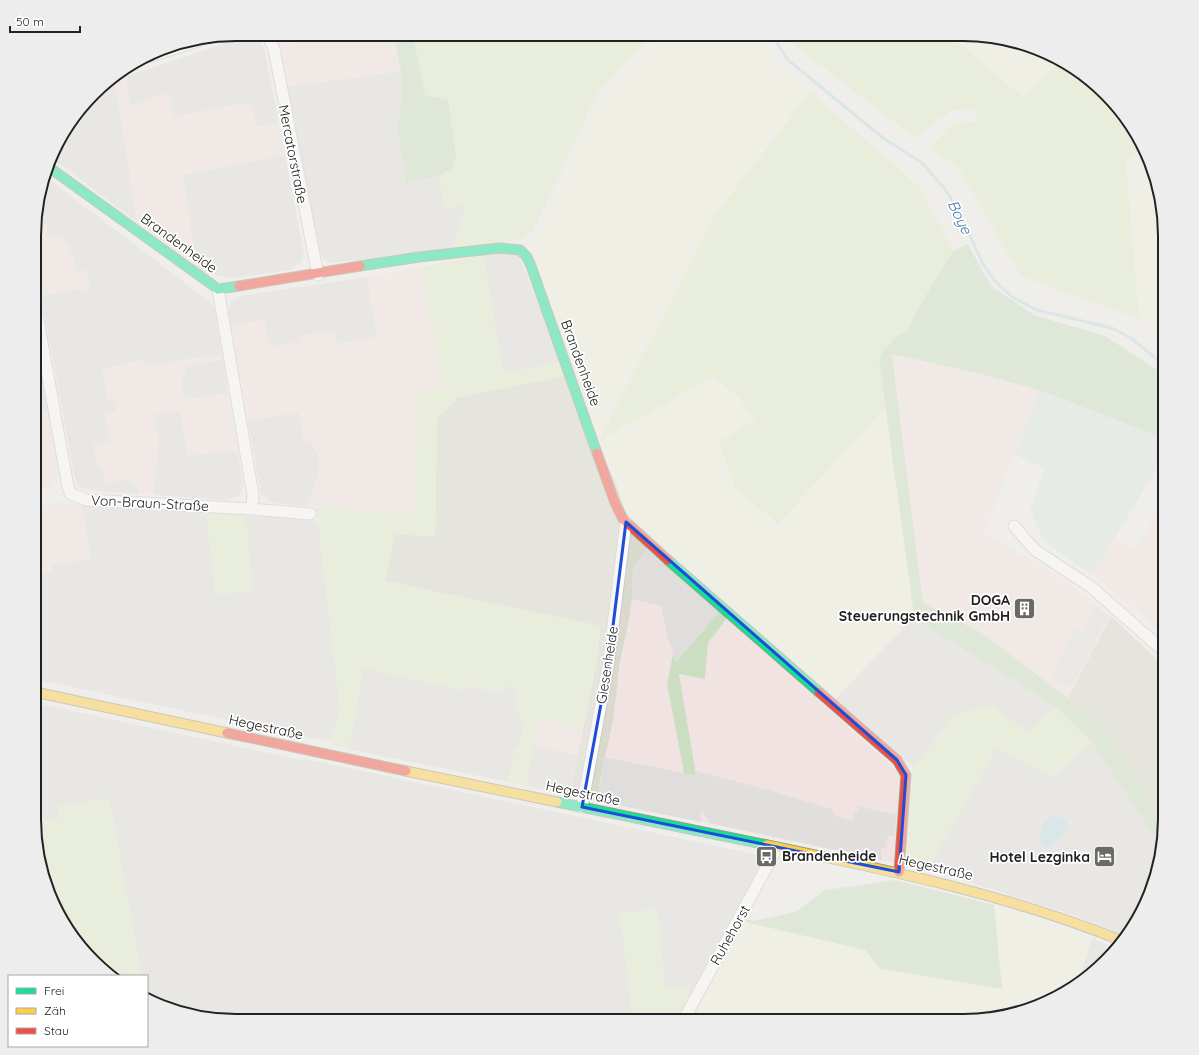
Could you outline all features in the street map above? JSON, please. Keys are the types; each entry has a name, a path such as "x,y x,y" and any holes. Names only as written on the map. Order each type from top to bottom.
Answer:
{"street":[{"name":"Mercatorstraße","path":"270,41 274,49 318,275"},
{"name":"Brandenheide","path":"52,170 218,289 318,275 419,258 500,248 520,250 527,257 531,266 615,503 626,522 641,537 897,760 906,775 899,872"},
{"path":"218,289 253,495 252,509"},
{"name":"Von-Braun-Straße","path":"41,337 70,494 87,500 252,509 310,514"},
{"name":"Giesenheide","path":"582,808 608,666 626,522"},
{"path":"1014,526 1035,550 1091,587 1158,646"},
{"name":"Hegestraße","path":"41,693 582,808 899,872 973,890 1078,922 1117,939"},
{"name":"Ruhehorst","path":"687,1014 777,848"}],"highlighted area":[{"path":"626,522 897,760 906,775 899,872 582,807 608,666"}],"shaded area":[{"path":"232,41 259,41 264,48 279,123 256,127 251,102 174,117 129,104 126,81 127,76"},
{"path":"277,41 286,41 287,45 293,41 395,41 401,71 286,87"},
{"path":"401,71 402,97 397,127 406,182 440,176 444,208 464,205 463,215 455,240 456,249 330,263 323,259 318,252 286,87"},
{"path":"127,76 126,81 130,106 156,96 170,94 174,117 251,102 256,127 279,123 285,155 183,175 196,267 137,222 115,82"},
{"path":"115,82 137,222 56,161 67,138 81,117 89,107"},
{"path":"285,155 304,254 300,263 290,270 234,278 208,274 196,267 183,175"},
{"path":"49,180 210,302 214,307 222,354 145,366 144,360 102,369 108,401 115,400 117,411 105,413 110,441 95,449 99,469 131,478 132,483 138,488 138,494 89,490 79,486 75,479 41,296 82,288 90,291 86,271 76,272 73,254 69,254 67,245 54,238 48,237 46,224 41,225"},
{"path":"46,224 48,237 63,236 69,254 73,254 76,272 86,270 90,291 83,292 81,288 41,296 41,225"},
{"path":"518,253 562,363 503,373 483,255"},
{"path":"422,267 442,389 418,393 415,515 307,506 317,479 320,460 318,453 311,442 304,440 299,412 248,421 231,326 265,320 269,347 300,342 300,336 334,331 336,344 377,337 367,277"},
{"path":"367,277 377,337 336,344 334,331 300,336 300,342 269,347 265,320 231,326 228,311 232,301 241,296"},
{"path":"222,354 223,360 188,366 181,378 184,396 189,399 228,393 238,451 187,455 180,410 154,414 158,438 154,495 138,494 138,488 132,483 131,478 106,483 103,469 99,470 94,444 110,441 105,413 117,411 115,400 108,401 102,369 144,360 146,366"},
{"path":"892,354 981,374 1039,390 984,534 1032,560 1071,585 1111,616 1068,698 982,633 923,603"},
{"path":"223,360 228,393 190,399 184,396 181,378 186,372 185,368 192,364"},
{"path":"41,375 48,410 41,411"},
{"path":"566,376 647,549 633,567 632,599 629,619 620,663 613,720 599,786 598,796 604,797 607,803 560,793 572,783 598,655 600,626 385,581 395,534 435,536 437,418 458,397"},
{"path":"1039,390 1158,436 1158,467 1092,575 1044,541 1030,510 1045,468 1015,455"},
{"path":"48,410 58,473 55,483 50,488 41,491 41,411"},
{"path":"180,410 187,455 238,451 243,484 241,493 238,496 226,500 154,495 158,438 154,414"},
{"path":"299,412 304,440 311,442 320,460 317,479 307,506 274,503 261,494 248,421"},
{"path":"62,502 82,503 91,559 52,565 53,572 41,574 41,505"},
{"path":"82,503 318,521 340,708 331,742 41,680 41,573 51,565"},
{"path":"1158,512 1158,631 1135,609 1092,575 1115,538 1134,551"},
{"path":"647,549 719,612 676,662 667,636 661,606 632,599 633,567"},
{"path":"632,599 661,606 667,636 673,654 667,684 684,773 605,757"},
{"path":"1096,607 1108,616 1071,688 1051,678 1076,628 1083,632"},
{"path":"1111,616 1158,660 1158,810 1103,725 1068,698"},
{"path":"727,618 901,774 895,863 701,822 701,810 679,674 705,679 708,643"},
{"path":"913,618 1055,706 1029,734 992,705 955,715 913,767 835,699"},
{"path":"363,668 466,691 467,686 502,693 504,686 519,689 516,705 524,723 519,750 515,749 508,782 349,749"},
{"path":"41,704 768,857 689,1000 665,988 657,909 620,913 632,1014 223,1014 173,1004 148,993 148,975 142,975 109,798 58,807 60,820 41,819"},
{"path":"539,719 583,728 578,755 534,745"},
{"path":"1091,741 1157,840 1148,882 1132,917 1120,935 1076,916 928,869 997,747 1053,778"},
{"path":"534,745 578,755 571,785 560,793 526,786"},
{"path":"605,757 696,775 701,810 701,822 607,803 598,796"},
{"path":"695,771 754,786 832,809 835,816 852,821 854,813 859,813 857,806 896,815 895,836 888,836 885,848 881,848 882,860 710,823 701,810"},
{"path":"1092,938 1111,947 1081,974"}],"green space":[{"path":"395,41 414,41 425,95 448,100 456,156 452,168 440,176 406,182 397,127 402,97 401,71"},
{"path":"414,41 646,41 600,90 532,232 523,239 456,249 456,238 464,206 444,208 440,176 446,174 448,100 425,95"},
{"path":"657,41 762,41 779,67 810,92 715,215 601,440 714,376 738,397 756,420 778,524 885,408 914,615 835,699 629,520 531,246 560,188 596,108 611,87"},
{"path":"789,41 956,41 1024,98 1057,65 1082,81 1110,107 1125,127 1138,151 1126,162 1139,319 1021,276 958,167 929,148 953,123 978,122 974,109 952,110 915,138"},
{"path":"956,41 976,41 1014,48 1026,51 1057,65 1024,98"},
{"path":"810,92 920,187 953,251 914,315 908,330 897,336 882,352 879,360 885,408 778,524 736,489 719,442 756,420 738,397 714,376 600,440 715,215"},
{"path":"1138,151 1148,173 1154,198 1158,223 1158,331 1139,319 1126,162"},
{"path":"968,244 984,274 993,287 1034,315 1105,336 1158,370 1158,436 1039,390 981,374 892,354 923,603 982,633 1103,725 1158,810 1157,840 1091,741 1055,706 913,618 914,615 879,360 882,352 897,336 908,330 914,315 953,251"},
{"path":"483,255 503,373 562,363 566,376 458,397 437,418 435,537 395,534 385,581 600,626 598,655 583,728 539,719 526,786 508,782 515,749 519,749 524,723 516,705 518,689 504,686 503,693 468,686 466,691 364,668 349,749 331,745 340,708 316,507 415,515 418,393 442,388 422,267"},
{"path":"206,513 246,516 253,591 215,595"},
{"path":"719,612 727,618 708,643 705,679 679,674 696,775 684,773 667,684 673,654 676,662"},
{"path":"992,705 1029,733 1055,706 1091,741 1053,778 997,748 928,869 906,865 913,767 955,715"},
{"path":"109,798 142,975 118,975 107,966 81,938 61,905 51,882 41,832 41,819 60,820 58,807"},
{"path":"895,880 994,905 1002,989 880,969 865,950 745,922 747,919 754,921 795,912 825,890"},
{"path":"994,905 1092,938 1081,974 1061,988 1038,999 1026,1004 1001,1010 976,1014 693,1014 745,922 866,950 880,970 1001,989"},
{"path":"657,909 665,988 688,985 689,1000 681,1014 632,1014 620,913"}],"water":[{"path":"1055,815 1064,819 1068,824 1064,833 1058,840 1051,846 1045,847 1040,839 1041,832 1048,819"}],"waterway":[{"name":"Boye","path":"776,41 788,60 883,138 922,163 945,189 959,212 983,264 994,280 1012,297 1037,310 1112,328 1131,338 1158,360"}],"traffic: fast":[{"path":"52,170 218,289 239,286"},
{"path":"360,266 419,257 500,248 520,250 527,257 531,266 597,453"},
{"path":"668,560 819,692"},
{"path":"557,802 767,845"}],"traffic: slow":[{"path":"41,693 227,733"},
{"path":"406,771 557,802"},
{"path":"767,845 901,874 990,896 1034,909 1117,939"}],"traffic: jam":[{"path":"239,286 360,266"},
{"path":"597,453 615,503 623,519 668,560"},
{"path":"819,692 897,760 906,775 899,872"},
{"path":"227,733 406,771"}],"place":[{"name":"DOGA Steuerungstechnik GmbH","path":"1025,608"},
{"name":"Brandenheide","path":"767,856"},
{"name":"Hotel Lezginka","path":"1105,857"}]}
